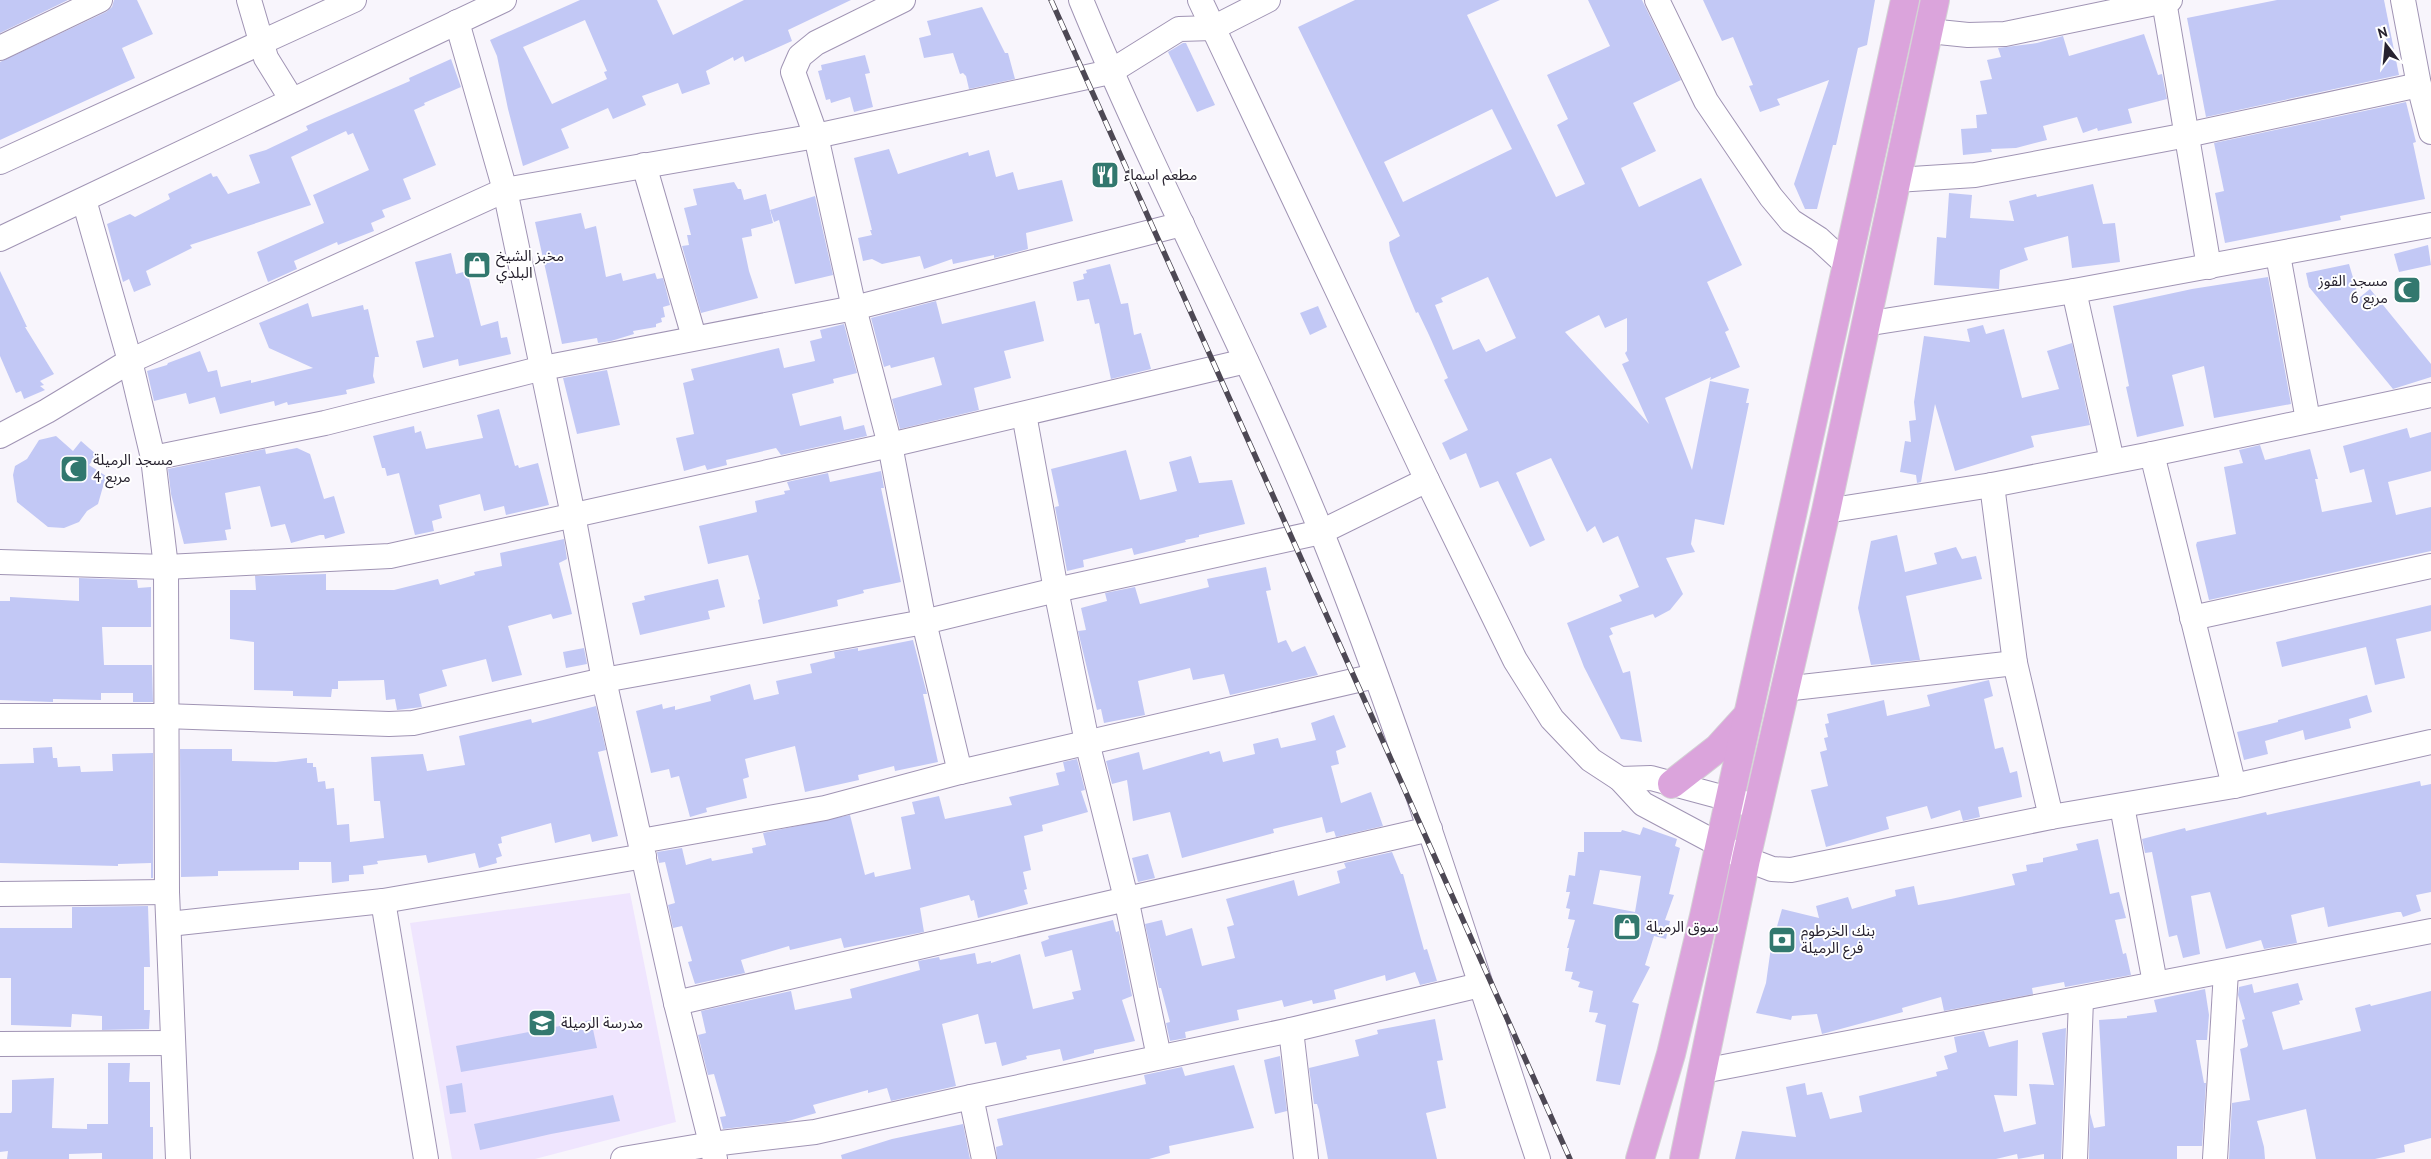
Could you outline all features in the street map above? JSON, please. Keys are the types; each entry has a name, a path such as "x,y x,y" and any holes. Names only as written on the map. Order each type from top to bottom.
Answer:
{"main road":[{"path":"1640,1159 1671,1054 1731,800 1846,264 1905,0"},
{"path":"1684,1159 1746,859 1826,510 1935,0"},
{"path":"1672,784 1718,748 1749,714"}],"street":[{"path":"0,48 100,0"},
{"path":"249,0 261,44 271,68 292,100"},
{"path":"0,162 354,0"},
{"path":"0,239 504,0"},
{"path":"903,0 816,43 800,56 793,72 816,136 854,308 890,445 924,622 960,772"},
{"path":"1081,0 1110,72 1246,361 1321,532 1430,828 1538,1159"},
{"path":"1200,0 1427,480 1515,660 1552,719 1591,760 1620,780 1643,804 1746,859 1772,869 1792,870 2052,817 2234,786 2431,742"},
{"path":"0,436 48,411 130,361 506,190 816,136 1110,72 1179,29 1213,28 1268,0"},
{"path":"1657,0 1706,101 1771,197 1791,221 1819,239 1846,264"},
{"path":"2403,0 2419,85 2431,132"},
{"path":"1929,31 1968,35 2005,34 2167,1 2209,267"},
{"path":"457,22 506,190 573,515 604,680 676,1003 714,1152"},
{"path":"1896,180 1975,175 2187,135 2419,85"},
{"path":"644,165 694,338"},
{"path":"84,200 130,361 153,458 166,567 167,892 178,1159"},
{"path":"153,458 325,423 543,368 854,308 1182,224"},
{"path":"1865,324 2074,291 2278,255 2431,225"},
{"path":"2278,255 2308,420"},
{"path":"2074,291 2112,461"},
{"path":"0,562 166,567 390,556 890,445 1246,361"},
{"path":"1826,510 1992,485 2152,454 2431,395"},
{"path":"1024,414 1056,590 1087,742 1126,898 1159,1057"},
{"path":"2152,454 2234,786"},
{"path":"0,716 165,716 389,724 413,722 604,680 924,622 1056,590 1321,532 1427,480"},
{"path":"1992,485 2015,663 2052,817"},
{"path":"2192,618 2431,566"},
{"path":"1784,689 2015,663"},
{"path":"169,924 383,901 642,848 825,808 960,772 1375,676"},
{"path":"1620,780 1651,778 1759,807"},
{"path":"2122,806 2155,983"},
{"path":"676,1003 1430,828"},
{"path":"0,894 167,892"},
{"path":"383,901 426,1159"},
{"path":"1703,1072 2431,931"},
{"path":"2215,1159 2226,971"},
{"path":"623,1159 714,1152 815,1132 971,1097 1291,1030 1480,985"},
{"path":"2076,1159 2081,1000"},
{"path":"1291,1030 1306,1159"},
{"path":"0,1044 172,1043"},
{"path":"971,1097 984,1159"}],"shaded area":[{"name":"مدرسة الرميلة","path":"630,893 676,1122 535,1159 452,1159 410,923"}],"building":[{"path":"0,0 68,0 0,33"},
{"path":"114,0 137,0 153,34 122,48 135,78 0,140 0,62 106,12 112,7"},
{"path":"580,0 657,0 673,35 744,0 851,0 788,30 792,41 745,62 743,56 734,61 733,57 706,71 710,84 682,94 678,83 642,96 646,105 613,119 608,108 561,129 569,148 523,166 497,56 490,40","holes":["585,20 607,71 604,72 607,79 552,104 523,47"]},
{"path":"1355,0 1500,0 1467,15 1556,197 1585,184 1557,125 1568,119 1547,75 1610,46 1588,0 1642,0 1681,80 1633,103 1656,151 1621,168 1639,207 1701,178 1742,265 1707,282 1729,330 1725,332 1740,367 1710,380 1711,377 1665,398 1692,470 1710,381 1749,389 1746,403 1749,403 1724,525 1695,519 1691,544 1695,552 1666,558 1683,594 1670,610 1655,618 1653,614 1610,628 1613,634 1609,636 1623,673 1630,671 1642,742 1621,739 1584,667 1567,623 1622,601 1619,595 1639,587 1618,536 1603,543 1595,526 1587,532 1551,458 1516,473 1545,540 1530,547 1498,481 1480,488 1466,453 1450,460 1442,443 1468,430 1444,380 1448,378 1418,312 1416,313 1390,251 1389,242 1400,236 1298,27","holes":["1492,109 1512,149 1403,202 1384,162","1488,277 1516,338 1486,352 1479,339 1453,350 1435,305 1443,302 1441,298","1599,315 1605,328 1627,318 1627,351 1625,353 1629,361 1622,364 1649,424 1565,332"]},
{"path":"1703,0 1875,0 1867,45 1858,48 1836,145 1833,145 1817,209 1805,209 1794,184 1829,80 1777,99 1780,105 1760,112 1749,86 1753,85 1733,37 1722,41"},
{"path":"2277,0 2384,0 2399,75 2206,117 2187,18"},
{"path":"982,7 1005,53 1008,53 1015,79 969,89 966,76 963,73 960,74 953,53 924,58 919,38 931,35 927,21"},
{"path":"2144,34 2158,75 2162,74 2167,99 2128,109 2132,123 2098,131 2097,128 2083,133 2077,117 2043,126 2047,140 2016,148 1991,149 1992,152 1963,155 1961,129 1977,128 1976,115 1987,114 1980,81 1992,79 1987,60 2001,57 1998,48 2037,43 2063,36 2069,56"},
{"path":"1186,43 1215,105 1197,112 1168,52"},
{"path":"865,55 870,73 865,74 873,107 854,112 850,97 831,103 830,99 826,100 818,71 822,70 821,65"},
{"path":"451,59 461,87 424,103 425,105 414,110 436,165 403,179 411,199 382,210 385,217 371,223 374,231 338,245 337,242 294,261 297,269 268,282 257,252 324,223 313,195 369,170 353,133 348,135 346,131 291,157 311,205 190,245 192,248 146,271 151,285 134,292 129,279 123,282 107,224 130,214 135,217 170,199 168,194 211,173 213,177 217,176 228,194 260,183 249,155 266,150 308,130 306,126 410,81 409,78"},
{"path":"2406,102 2416,142 2413,143 2425,199 2340,216 2341,220 2225,243 2215,193 2224,191 2214,143"},
{"path":"889,149 898,174 968,152 969,156 989,150 996,177 1013,172 1018,190 1062,180 1073,221 1026,233 1028,249 994,258 994,255 953,264 952,259 924,269 920,256 882,264 872,259 863,261 858,238 872,235 870,230 872,230 854,158"},
{"path":"734,182 738,189 741,189 744,200 766,194 773,223 751,229 752,236 742,238 749,271 758,298 701,313 682,246 689,245 687,235 691,235 684,208 697,205 693,189"},
{"path":"2093,184 2103,224 2115,223 2120,262 2072,268 2068,236 2024,248 2028,260 2000,270 1999,289 1934,285 1937,237 1946,238 1949,193 1972,195 1970,218 2014,221 2009,201 2036,194 2037,197"},
{"path":"815,196 833,275 795,284 779,220 774,222 770,210"},
{"path":"581,213 585,229 596,226 606,277 621,273 623,281 655,273 657,279 663,278 670,305 663,307 665,317 661,318 662,322 656,324 656,327 633,331 634,334 611,341 598,343 597,338 562,344 535,222"},
{"path":"2428,245 2431,265 2399,272 2394,254"},
{"path":"451,253 456,274 467,271 481,326 498,321 501,338 507,337 511,354 459,366 458,359 423,368 416,341 434,337 415,262"},
{"path":"1110,264 1121,304 1128,303 1134,335 1141,333 1151,369 1111,379 1099,323 1095,324 1089,299 1077,301 1073,282 1084,279 1083,274 1087,273 1086,270"},
{"path":"2349,264 2359,298 2370,289 2431,364 2431,377 2393,389 2309,287 2306,273"},
{"path":"0,271 27,327 25,327 54,374 40,381 44,385 40,386 45,390 24,399 21,391 16,393 0,356"},
{"path":"2268,277 2291,404 2214,418 2204,366 2172,375 2184,426 2137,437 2126,387 2129,386 2113,306 2192,289"},
{"path":"936,301 942,324 1035,301 1044,341 1004,351 1011,378 974,388 979,410 900,429 892,399 942,385 934,357 891,368 890,365 884,367 871,318"},
{"path":"308,303 312,317 363,305 364,310 368,309 379,357 375,357 373,376 375,383 346,390 347,394 288,405 287,402 275,406 274,401 220,414 215,397 189,404 186,393 154,401 147,371 200,351 208,372 217,370 221,387 251,380 251,383 313,368 269,348 259,323"},
{"path":"1318,306 1327,327 1310,335 1300,313"},
{"path":"844,324 857,373 833,379 834,383 792,394 800,426 841,416 844,430 864,425 867,436 781,455 776,448 726,460 727,465 707,470 705,465 684,471 676,438 694,434 683,383 694,380 691,369 779,348 784,368 815,361 810,341 822,338 820,330"},
{"path":"1983,325 1986,334 2004,329 2022,398 2059,389 2047,351 2072,343 2090,425 2031,436 2034,447 1955,471 1935,404 1921,482 1917,483 1916,475 1900,472 1905,441 1911,442 1909,421 1916,420 1914,402 1924,336 1970,342 1967,329"},
{"path":"607,370 620,425 577,434 563,378"},
{"path":"499,409 515,466 518,465 519,468 538,463 549,505 506,515 504,506 484,511 480,494 439,505 442,518 432,521 434,531 415,535 399,473 387,476 385,468 382,468 373,436 414,426 415,433 421,431 426,449 483,438 477,415"},
{"path":"2407,428 2410,438 2431,432 2431,471 2388,482 2396,515 2431,507 2431,551 2209,600 2196,545 2197,542 2236,534 2224,467 2243,463 2239,450 2260,445 2265,460 2310,449 2318,479 2315,479 2322,512 2372,502 2364,469 2350,473 2343,446"},
{"path":"56,436 73,451 81,441 97,455 89,465 106,476 98,504 87,511 79,522 64,528 48,527 17,502 13,475 15,466 27,459 39,440"},
{"path":"297,448 310,454 324,499 334,496 345,533 325,539 324,535 320,535 291,543 285,524 271,527 260,486 225,493 231,529 225,530 227,540 184,544 171,494 168,469 265,449 266,454"},
{"path":"1126,450 1140,500 1177,491 1169,462 1191,456 1199,483 1232,480 1245,524 1199,535 1199,537 1185,540 1186,542 1134,555 1132,548 1083,560 1084,567 1067,571 1055,507 1059,506 1051,469"},
{"path":"881,471 884,488 881,488 901,582 863,590 864,593 837,600 838,606 763,624 758,600 760,599 748,555 708,564 699,526 757,512 755,501 785,494 784,491 790,490 787,482 828,473 830,482"},
{"path":"1897,535 1905,572 1937,564 1934,553 1956,547 1962,559 1976,556 1982,579 1906,596 1920,660 1871,665 1858,608 1871,541"},
{"path":"564,539 567,559 559,563 572,614 553,619 551,614 508,626 522,675 492,682 486,659 442,670 447,686 419,694 422,707 397,710 395,699 386,700 384,680 338,681 338,689 332,689 331,697 293,696 293,691 254,690 254,642 230,639 230,590 256,590 255,576 326,574 326,590 394,590 438,579 440,585 475,575 474,572 502,566 500,553"},
{"path":"1266,567 1271,590 1266,591 1278,643 1286,640 1292,652 1305,646 1318,675 1230,695 1224,674 1193,680 1190,668 1138,681 1145,715 1104,723 1101,709 1097,710 1078,631 1086,630 1081,608 1107,601 1105,593 1135,587 1140,604 1209,587 1207,579"},
{"path":"79,578 137,580 138,588 151,587 151,627 102,627 104,665 152,665 153,702 133,702 133,693 101,693 101,700 53,699 53,702 0,700 0,601 10,601 10,597 79,601"},
{"path":"718,579 725,607 708,611 710,619 640,635 632,603 645,600 644,596"},
{"path":"2431,605 2431,631 2396,639 2405,678 2375,685 2366,647 2282,667 2276,642"},
{"path":"913,640 927,694 923,694 938,762 895,771 894,766 858,775 859,780 805,792 795,746 745,759 749,777 743,779 747,798 706,808 707,812 690,817 679,776 671,778 669,769 651,773 636,711 662,704 663,709 675,706 675,710 711,701 710,696 750,684 754,700 779,694 776,681 812,673 810,664 835,658 834,652 858,648 858,651"},
{"path":"584,648 587,664 566,668 563,652"},
{"path":"1989,680 1993,696 1984,699 1995,749 2003,747 2010,773 2017,771 2022,797 1978,807 1980,817 1963,821 1960,810 1931,819 1927,806 1886,817 1889,829 1826,847 1811,790 1828,786 1820,752 1827,750 1824,738 1828,737 1825,724 1829,723 1827,714 1884,700 1887,716 1930,706 1927,695"},
{"path":"2367,695 2372,712 2349,719 2351,728 2305,740 2303,730 2265,741 2268,754 2244,760 2237,732 2278,722 2278,720"},
{"path":"596,706 606,750 598,752 618,836 592,842 590,834 555,843 551,823 501,837 502,843 498,844 502,856 496,858 497,863 479,868 475,853 428,863 426,855 377,861 378,864 363,866 364,874 349,875 349,881 332,883 331,862 299,862 299,870 218,871 218,876 181,877 180,749 232,749 232,761 276,762 307,758 307,763 313,763 313,767 316,767 318,782 325,781 326,789 334,788 337,825 349,824 350,842 384,838 380,801 374,801 371,757 423,754 427,771 465,765 459,736 531,719 532,723"},
{"path":"1334,715 1346,747 1336,751 1339,764 1331,766 1341,803 1371,792 1383,826 1336,837 1334,831 1326,833 1322,817 1273,829 1274,833 1182,858 1170,812 1133,821 1127,780 1112,784 1106,761 1139,752 1143,770 1209,751 1210,754 1220,751 1223,762 1255,754 1253,744 1278,738 1281,748 1316,740 1311,723"},
{"path":"52,747 53,758 57,758 58,767 80,766 81,772 113,771 112,754 153,753 153,878 151,878 151,863 118,864 118,866 0,863 0,764 34,763 33,748"},
{"path":"1077,759 1085,790 1081,791 1088,812 1042,825 1043,831 1024,836 1031,870 1023,872 1027,889 1024,890 1028,904 978,918 974,900 971,901 969,895 920,908 924,932 844,948 841,938 790,950 789,946 741,960 745,973 695,984 688,962 692,961 682,926 673,928 668,905 675,903 665,862 659,863 657,852 682,848 686,865 711,858 712,861 753,853 752,848 766,845 763,833 850,815 865,875 874,872 875,877 911,869 901,817 915,814 912,802 939,796 945,819 1012,805 1009,797 1059,785 1056,773 1065,771 1063,762"},
{"path":"2420,781 2421,786 2431,784 2431,892 2416,895 2421,911 2403,917 2401,912 2397,912 2328,927 2324,907 2291,915 2297,943 2264,949 2261,940 2226,949 2210,892 2191,896 2200,954 2183,958 2177,935 2169,937 2152,852 2145,853 2142,839 2185,828 2186,831 2266,812 2267,815"},
{"path":"1643,827 1677,839 1675,846 1680,848 1669,894 1674,895 1665,920 1670,921 1666,939 1654,936 1645,965 1650,967 1632,1002 1639,1004 1620,1085 1596,1081 1606,1025 1595,1022 1598,1013 1589,1012 1593,991 1578,987 1580,982 1571,979 1573,972 1565,971 1569,948 1567,948 1575,920 1568,919 1570,909 1566,908 1570,892 1566,892 1569,875 1575,876 1578,852 1584,852 1584,832 1621,832 1622,830 1640,835","holes":["1600,870 1641,876 1635,912 1593,904"]},
{"path":"2098,839 2110,894 2119,892 2126,918 2115,920 2123,954 2126,953 2131,975 2065,987 2064,982 2032,988 2033,994 1944,1011 1941,997 1902,1008 1903,1012 1822,1034 1817,1014 1792,1016 1791,1020 1756,1013 1766,983 1771,947 1782,909 1819,918 1816,906 1848,897 1852,909 1896,896 1895,890 1914,886 1918,905 2015,885 2012,874 2027,871 2026,865 2043,862 2043,858 2078,850 2076,844"},
{"path":"1392,852 1401,874 1403,874 1424,950 1427,949 1437,981 1420,985 1415,972 1386,981 1385,975 1334,990 1336,999 1313,1004 1312,1000 1284,1007 1282,1000 1237,1010 1239,1020 1185,1032 1186,1038 1170,1041 1166,1023 1170,1022 1161,988 1159,988 1145,924 1162,920 1166,936 1192,928 1202,966 1235,958 1227,927 1234,925 1226,899 1294,880 1298,896 1340,883 1337,871 1346,868 1344,863"},
{"path":"1148,854 1155,878 1138,882 1132,858"},
{"path":"148,906 150,967 144,967 144,1010 150,1010 149,1029 102,1030 102,1016 72,1014 71,1027 11,1025 11,978 0,978 0,928 72,928 72,907"},
{"path":"1113,920 1116,932 1119,931 1132,996 1122,1000 1135,1041 1094,1050 1094,1053 1063,1061 1060,1049 1026,1056 1027,1059 1002,1066 996,1042 985,1044 978,1014 942,1024 956,1086 891,1101 887,1088 868,1093 868,1090 813,1105 816,1113 785,1122 723,1129 720,1117 726,1116 714,1074 708,1075 698,1035 706,1033 701,1011 791,991 795,1010 852,998 850,989 920,970 918,961 939,957 940,960 975,953 977,964 991,961 991,963 1020,954 1033,1009 1074,999 1072,992 1081,990 1072,950 1045,957 1041,942 1049,939 1048,936"},
{"path":"2298,983 2303,1000 2299,1001 2300,1004 2272,1012 2283,1050 2361,1031 2355,1008 2370,1004 2371,1006 2431,991 2431,1138 2404,1145 2405,1152 2375,1159 2316,1159 2306,1109 2257,1121 2265,1159 2229,1159 2232,1103 2250,1100 2240,1049 2248,1045 2242,1020 2245,1019 2238,995 2239,987 2252,984 2254,993"},
{"path":"2205,989 2209,1015 2207,1040 2196,1040 2204,1083 2206,1083 2202,1146 2177,1146 2177,1159 2089,1159 2090,1113 2094,1128 2105,1126 2099,1020 2127,1018 2127,1016 2157,1012 2154,1000"},
{"path":"1435,1019 1443,1060 1437,1061 1446,1108 1426,1113 1437,1159 1328,1159 1319,1110 1317,1104 1314,1104 1309,1068 1359,1056 1355,1040 1378,1034 1377,1030"},
{"path":"591,1020 597,1048 461,1072 456,1046"},
{"path":"2066,1028 2061,1159 2044,1159 2044,1154 2018,1159 2017,1154 1996,1159 1735,1159 1742,1131 1796,1137 1786,1087 1805,1083 1807,1095 1822,1092 1830,1119 1862,1112 1859,1096 1937,1076 1936,1072 1948,1069 1944,1056 1957,1052 1954,1037 1984,1031 1989,1047 2018,1040 2017,1096 1994,1095 2004,1132 2036,1124 2029,1084 2054,1085 2042,1033"},
{"path":"1280,1056 1287,1111 1275,1114 1264,1060"},
{"path":"108,1063 130,1063 129,1082 150,1082 150,1127 153,1127 153,1159 102,1159 102,1153 69,1154 69,1159 7,1159 8,1151 0,1152 0,1113 11,1113 12,1111 12,1080 54,1078 52,1128 87,1129 87,1124 108,1124"},
{"path":"1234,1065 1254,1128 1169,1146 1170,1153 1149,1159 997,1159 996,1147 1003,1145 997,1119 1146,1084 1144,1075 1182,1067 1185,1076"},
{"path":"462,1083 466,1112 450,1114 446,1086"},
{"path":"613,1095 620,1121 480,1150 474,1124"},
{"path":"963,1124 970,1159 842,1159 841,1155 892,1139"}],"railway":[{"path":"1051,0 1570,1159"}],"place":[{"name":"مطعم اسماء","path":"1105,175"},
{"name":"مخبز الشيخ البلدي","path":"477,265"},
{"name":"مسجد القوز مربع 6","path":"2407,290"},
{"name":"مسجد الرميلة مربع 4","path":"74,469"},
{"name":"سوق الرميلة","path":"1627,927"},
{"name":"بنك الخرطوم فرع الرميلة","path":"1782,940"},
{"name":"مدرسة الرميلة","path":"542,1023"}]}
